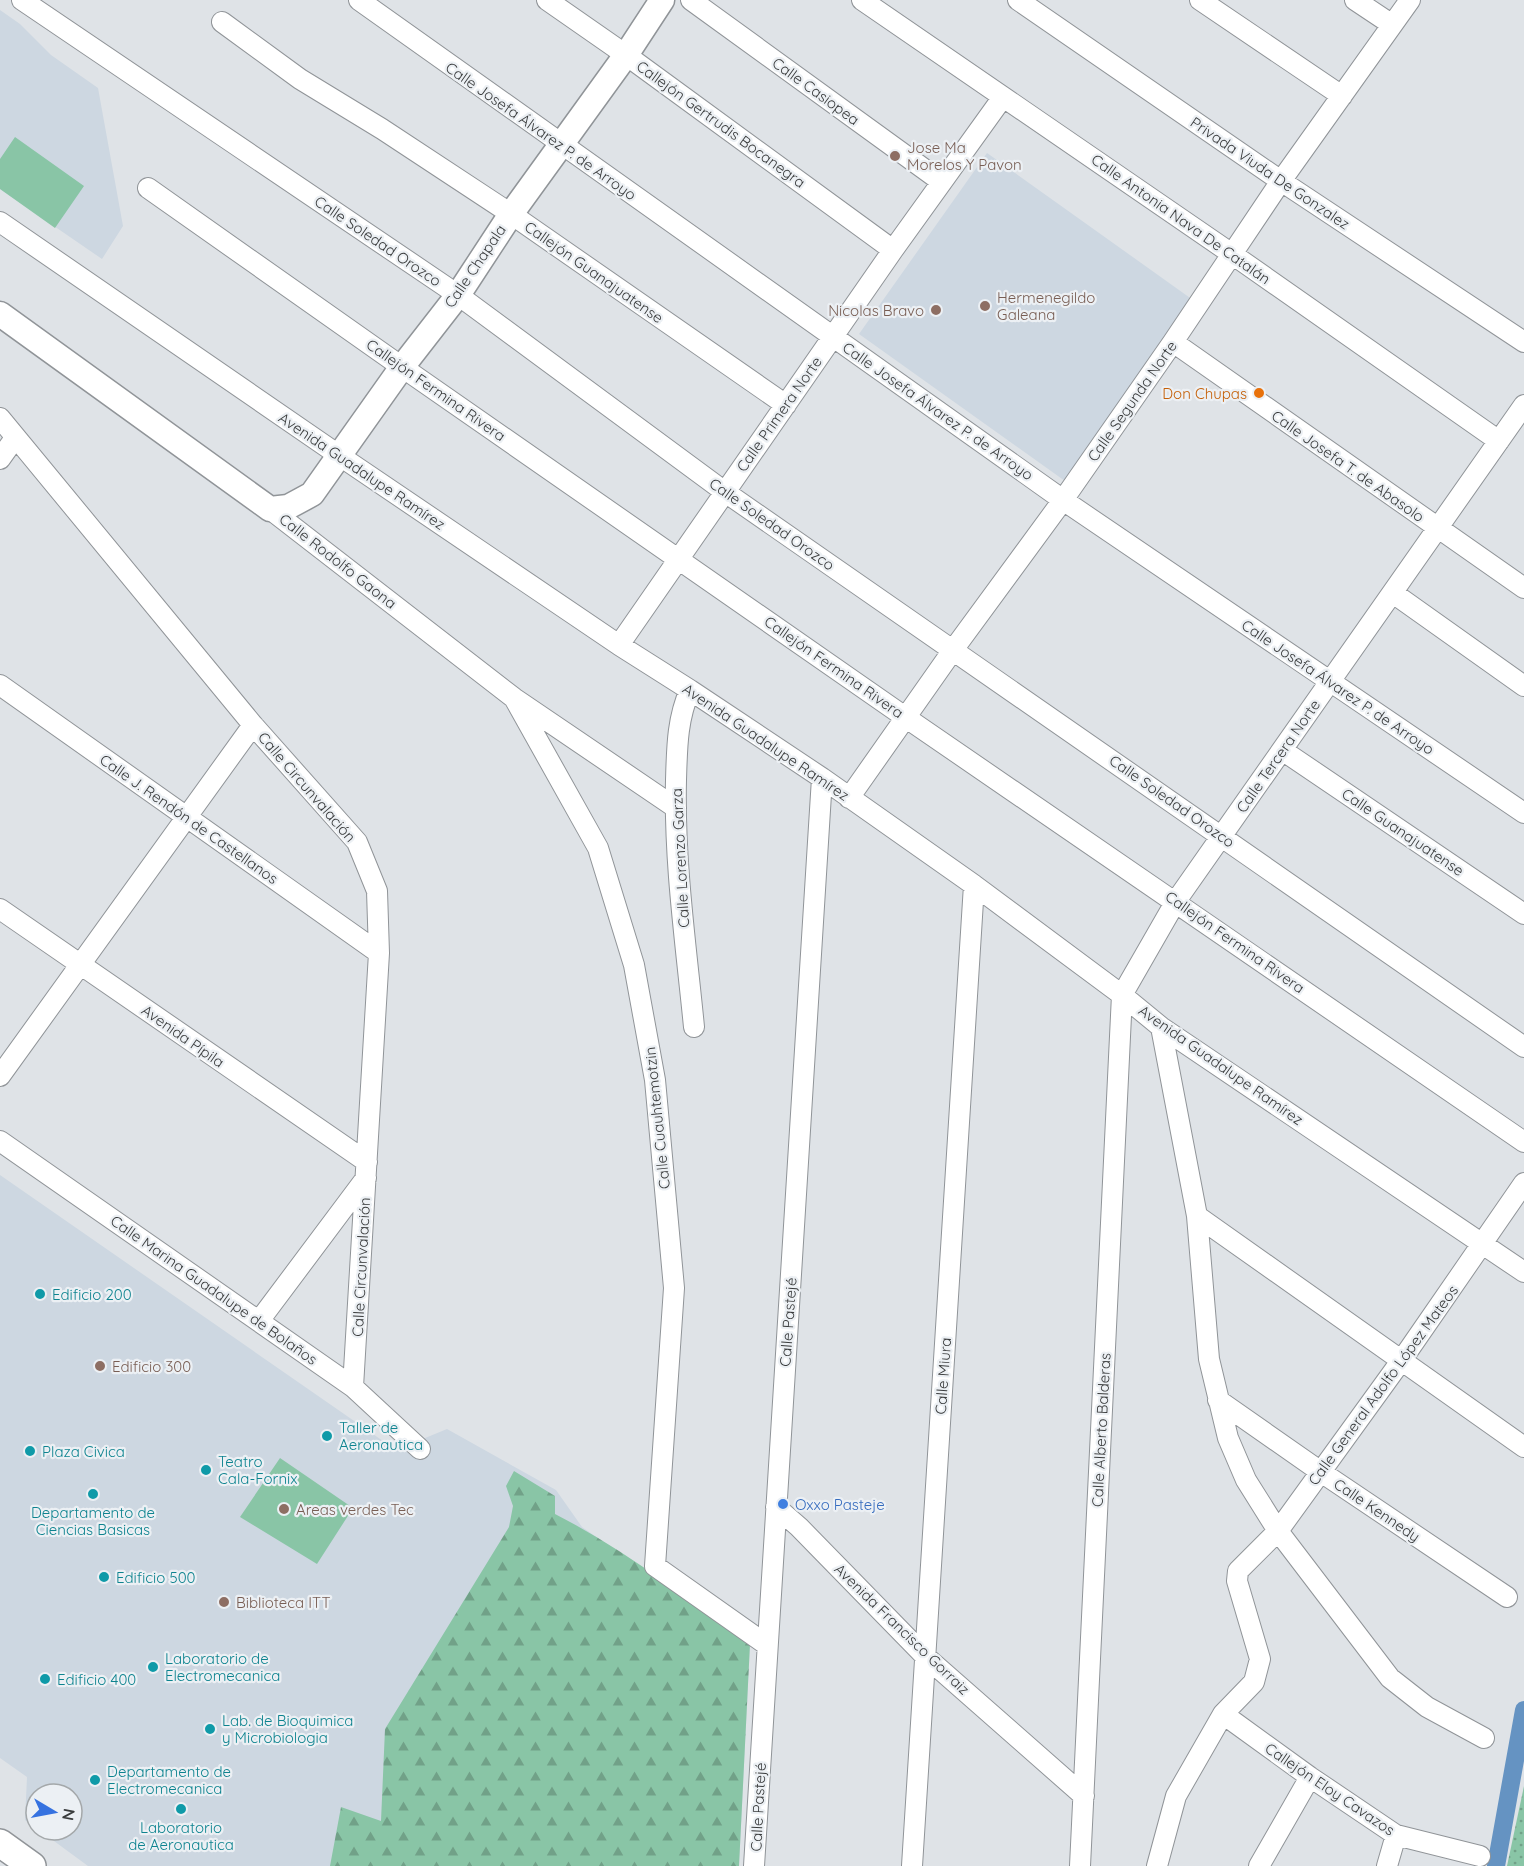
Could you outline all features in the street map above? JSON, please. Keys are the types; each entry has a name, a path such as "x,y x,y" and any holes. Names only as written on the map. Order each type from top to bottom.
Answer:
{"main road":[{"path":"0,1843 32,1866"}],"street":[{"name":"Calle Soledad Orozco","path":"22,0 458,295 724,492 1524,1047"},
{"name":"Calle Josefa Álvarez P. de Arroyo","path":"359,0 1063,500 1524,813"},
{"name":"Callejón Gertrudis Bocanegra","path":"547,0 893,250"},
{"name":"Calle Chapala","path":"270,509 288,507 312,494 402,367 458,295 511,214 626,55 662,0"},
{"name":"Calle Casiopea","path":"691,0 942,182"},
{"name":"Calle Antonia Nava De Catalán","path":"862,0 1499,441"},
{"name":"Privada Viuda De Gonzalez","path":"1018,0 1281,181 1524,342"},
{"path":"1200,0 1342,96"},
{"path":"1355,0 1391,24"},
{"name":"Calle Segunda Norte","path":"849,798 953,650 1063,500 1281,181 1410,0"},
{"name":"Callejón Guanajuatense","path":"222,22 300,79 382,129 511,214 786,405"},
{"name":"Calle Primera Norte","path":"619,645 893,250 1003,97"},
{"name":"Callejón Fermina Rivera","path":"148,188 905,717 1524,1142"},
{"name":"Avenida Guadalupe Ramírez","path":"0,222 619,645 822,778 974,885 1122,995 1161,1027 1524,1272"},
{"name":"Calle Rodolfo Gaona","path":"0,314 270,509 514,698 676,808"},
{"name":"Calle Josefa T. de Abasolo","path":"1173,342 1524,588"},
{"name":"Calle Tercera Norte","path":"1122,995 1176,901 1524,405"},
{"name":"Calle Circunvalación","path":"0,418 253,725 357,842 377,891 379,953 354,1387"},
{"path":"0,459 15,438"},
{"path":"1393,592 1524,686"},
{"name":"Calle J. Rendón de Castellanos","path":"0,685 379,953"},
{"name":"Calle Lorenzo Garza","path":"690,690 683,707 677,736 676,808 679,879 694,1027"},
{"name":"Calle Cuauhtemotzin","path":"514,698 598,848 634,965 655,1080 674,1288 655,1566 767,1645"},
{"path":"0,1076 253,725"},
{"name":"Calle Guanajuatense","path":"1282,750 1524,914"},
{"name":"Calle Pastejé","path":"754,1866 822,778"},
{"name":"Calle Miura","path":"912,1866 974,885"},
{"name":"Avenida Pípila","path":"0,909 367,1170"},
{"name":"Calle Alberto Balderas","path":"1080,1866 1122,995"},
{"path":"1161,1027 1197,1216 1204,1324 1209,1359 1228,1438 1246,1480 1278,1531 1390,1678 1426,1707 1484,1738"},
{"name":"Calle Marina Guadalupe de Bolaños","path":"0,1142 354,1387 420,1449"},
{"path":"259,1321 367,1170"},
{"name":"Calle General Adolfo López Mateos","path":"1223,1714 1254,1682 1260,1659 1237,1581 1238,1570 1278,1531 1321,1473 1524,1184"},
{"path":"1197,1216 1524,1447"},
{"name":"Calle Kennedy","path":"1218,1400 1321,1473 1507,1597"},
{"name":"Avenida Francisco Gorraiz","path":"776,1507 799,1527 926,1658 1084,1796"},
{"path":"1157,1866 1176,1796 1223,1714"},
{"name":"Callejón Eloy Cavazos","path":"1223,1714 1310,1778 1396,1835 1480,1856"},
{"path":"1259,1866 1310,1778"},
{"path":"1387,1866 1396,1835"}],"shaded area":[{"path":"0,10 20,24 51,55 98,88 123,226 102,259 0,189"},
{"path":"987,153 1193,300 1065,481 859,334"},
{"name":"Areas verdes Tec","path":"0,1175 396,1450 447,1429 556,1490 582,1527 750,1644 739,1866 88,1866 55,1842 84,1842 84,1782 27,1782 27,1777 0,1758"}],"green space":[{"path":"15,137 84,186 55,228 0,189 0,159"},
{"path":"280,1458 353,1508 317,1564 240,1517"},
{"path":"514,1471 555,1496 555,1514 630,1558 750,1644 739,1866 330,1866 341,1807 381,1821 385,1729 509,1527 513,1506 506,1486"},
{"path":"1524,1786 1524,1866 1507,1866"}],"waterway":[{"path":"1496,1866 1524,1710"}],"place":[{"name":"Jose Ma Morelos Y Pavon","path":"895,156"},
{"name":"Hermenegildo Galeana","path":"985,306"},
{"name":"Nicolas Bravo","path":"936,310"},
{"name":"Don Chupas","path":"1259,393"},
{"name":"Edificio 200","path":"40,1294"},
{"name":"Edificio 300","path":"100,1366"},
{"name":"Taller de Aeronautica","path":"327,1436"},
{"name":"Plaza Civica","path":"30,1451"},
{"name":"Teatro Cala-Fornix","path":"206,1470"},
{"name":"Departamento de Ciencias Basicas","path":"93,1494"},
{"name":"Oxxo Pasteje","path":"783,1504"},
{"name":"Areas verdes Tec","path":"284,1509"},
{"name":"Edificio 500","path":"104,1577"},
{"name":"Biblioteca ITT","path":"224,1602"},
{"name":"Laboratorio de Electromecanica","path":"153,1667"},
{"name":"Edificio 400","path":"45,1679"},
{"name":"Lab. de Bioquimica y Microbiologia","path":"210,1729"},
{"name":"Departamento de Electromecanica","path":"95,1780"},
{"name":"Laboratorio de Aeronautica","path":"181,1809"}]}
